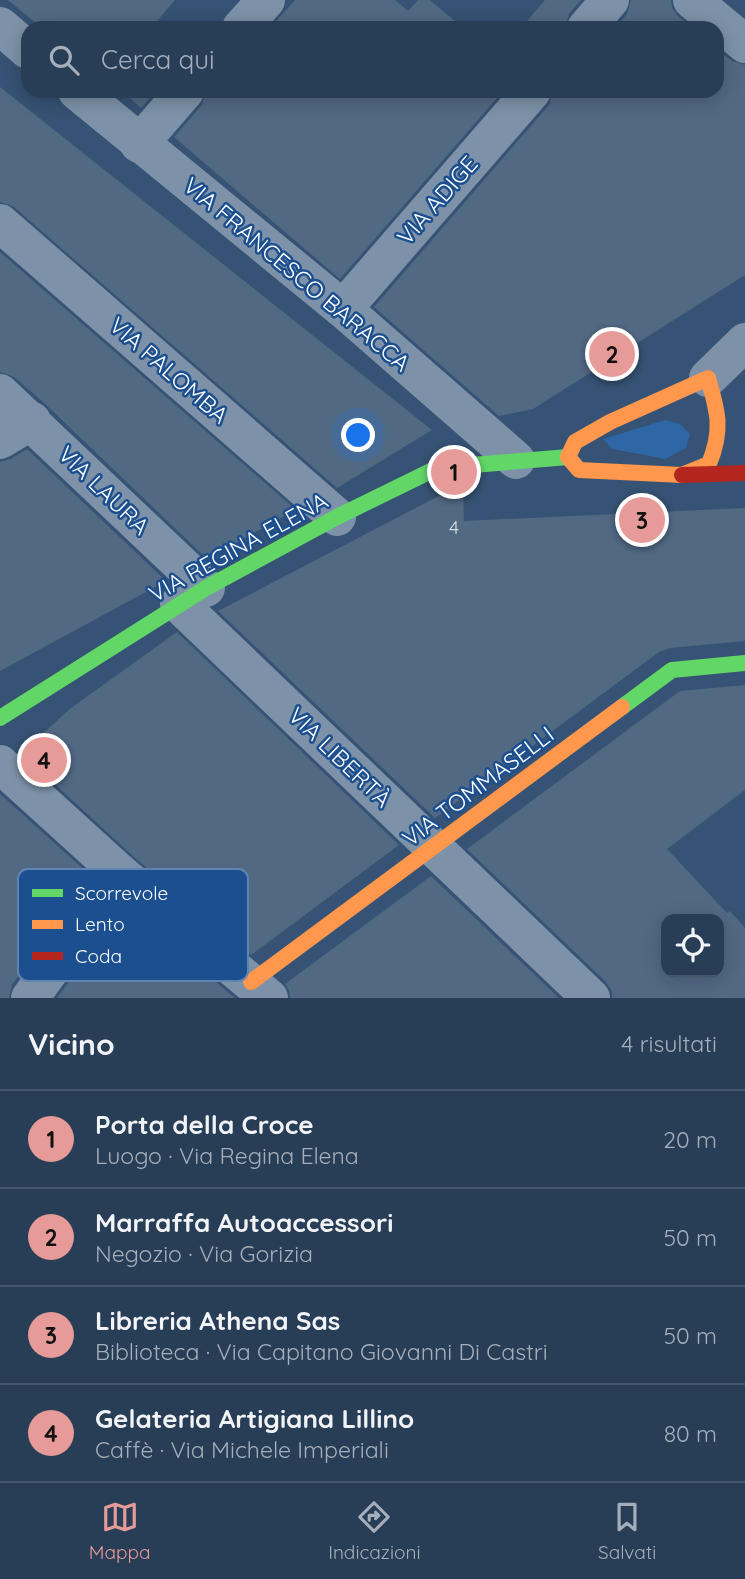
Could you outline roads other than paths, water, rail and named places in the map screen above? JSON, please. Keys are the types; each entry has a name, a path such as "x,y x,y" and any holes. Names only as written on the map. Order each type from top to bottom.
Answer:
{"street":[{"path":"247,21 266,0"},
{"path":"592,21 610,0"},
{"path":"692,0 717,21"},
{"path":"724,27 745,44"},
{"name":"VIA FRANCESCO BARACCA","path":"85,98 343,309 516,460"},
{"path":"139,144 179,98"},
{"name":"VIA ADIGE","path":"343,309 525,98"},
{"name":"VIA PALOMBA","path":"0,223 337,517"},
{"path":"682,475 709,464 719,443 721,421 718,388 745,342"},
{"path":"718,388 693,383 610,422 575,442 568,457 579,470 682,475 745,473"},
{"name":"VIA LAURA","path":"0,393 16,431 193,596"},
{"name":"VIA REGINA ELENA","path":"0,718 193,596 337,517 437,468 568,457"},
{"name":"VIA LIBERTÀ","path":"193,596 434,846 591,998"},
{"name":"VIA TOMMASELLI","path":"260,990 434,846 672,670 745,663"},
{"path":"0,764 116,869"},
{"path":"30,998 42,981"}],"place":[{"name":"Marraffa Autoaccessori","path":"612,354"},
{"name":"Porta della Croce","path":"454,472"},
{"name":"Libreria Athena Sas","path":"642,520"},
{"name":"Gelateria Artigiana Lillino","path":"44,760"}]}
